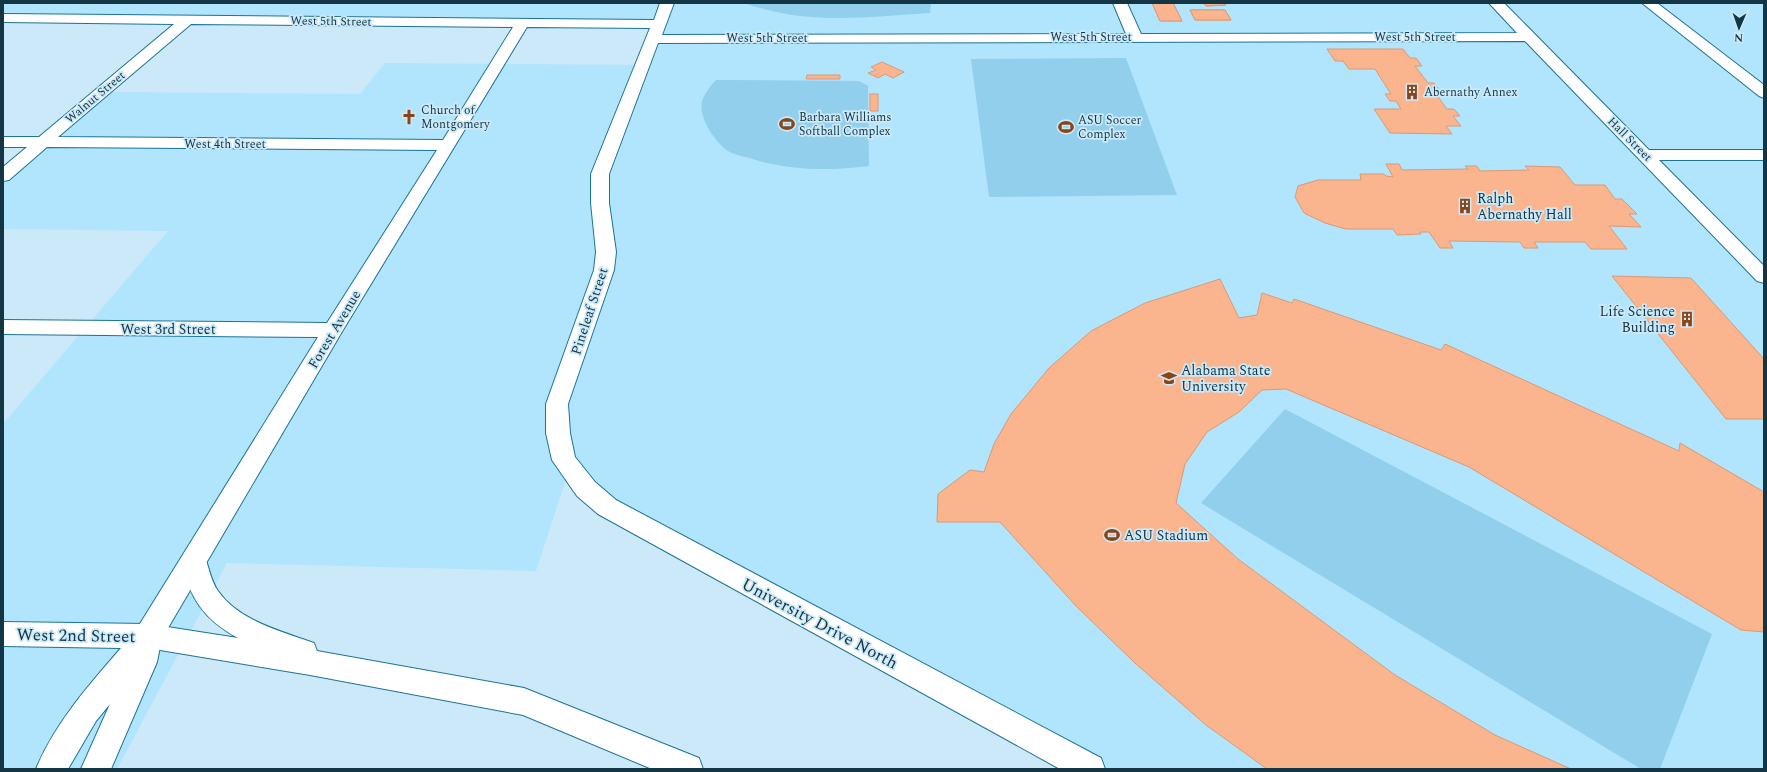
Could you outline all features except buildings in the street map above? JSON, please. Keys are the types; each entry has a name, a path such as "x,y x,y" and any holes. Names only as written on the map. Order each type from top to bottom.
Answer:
{"main road":[{"name":"Pineleaf Street","path":"564,460 558,433 557,404 604,270 606,252 600,203 600,174 667,3"},
{"path":"1120,3 1135,37"},
{"name":"Hall Street","path":"1496,3 1764,277"},
{"path":"1649,3 1764,93"},
{"name":"West 5th Street","path":"3,18 522,23 656,32 1135,37 1529,36"},
{"name":"Walnut Street","path":"3,176 188,19"},
{"name":"Forest Avenue","path":"51,769 86,711 148,636 333,330 522,23"},
{"name":"West 4th Street","path":"3,142 447,145"},
{"path":"1646,155 1764,155"},
{"name":"West 3rd Street","path":"3,327 333,330"},
{"name":"University Drive North","path":"564,460 586,489 607,507 1090,769"},
{"path":"194,561 196,575 209,603 236,625 348,669 524,702 688,769"},
{"name":"West 2nd Street","path":"3,634 148,636 348,669"},
{"name":"Forest Avenue","path":"96,769 143,662 148,636"}],"shaded area":[{"name":"Alabama State University","path":"3,3 1764,3 1764,769 1108,769 614,504 573,458 536,571 227,563 117,769 3,769 3,424 168,231 3,229 3,183 111,92 360,94 385,63 648,65 665,20 3,14"},
{"path":"744,3 931,3 930,13 829,18 788,14"},
{"name":"ASU Soccer Complex","path":"1126,58 1177,195 989,197 971,59"},
{"name":"Barbara Williams Softball Complex","path":"716,80 859,81 868,86 869,166 839,169 794,168 764,162 730,152 725,149 714,137 707,126 701,107 704,96"},
{"path":"1285,409 1712,634 1660,769 1641,769 1201,503"}],"place":[{"name":"Abernathy Annex","path":"1412,92"},
{"name":"Church of Montgomery","path":"409,117"},
{"name":"Barbara Williams Softball Complex","path":"787,124"},
{"name":"ASU Soccer Complex","path":"1066,127"},
{"name":"Ralph Abernathy Hall","path":"1465,206"},
{"name":"Life Science Building","path":"1687,319"},
{"name":"Alabama State University","path":"1169,378"},
{"name":"ASU Stadium","path":"1112,535"}]}
